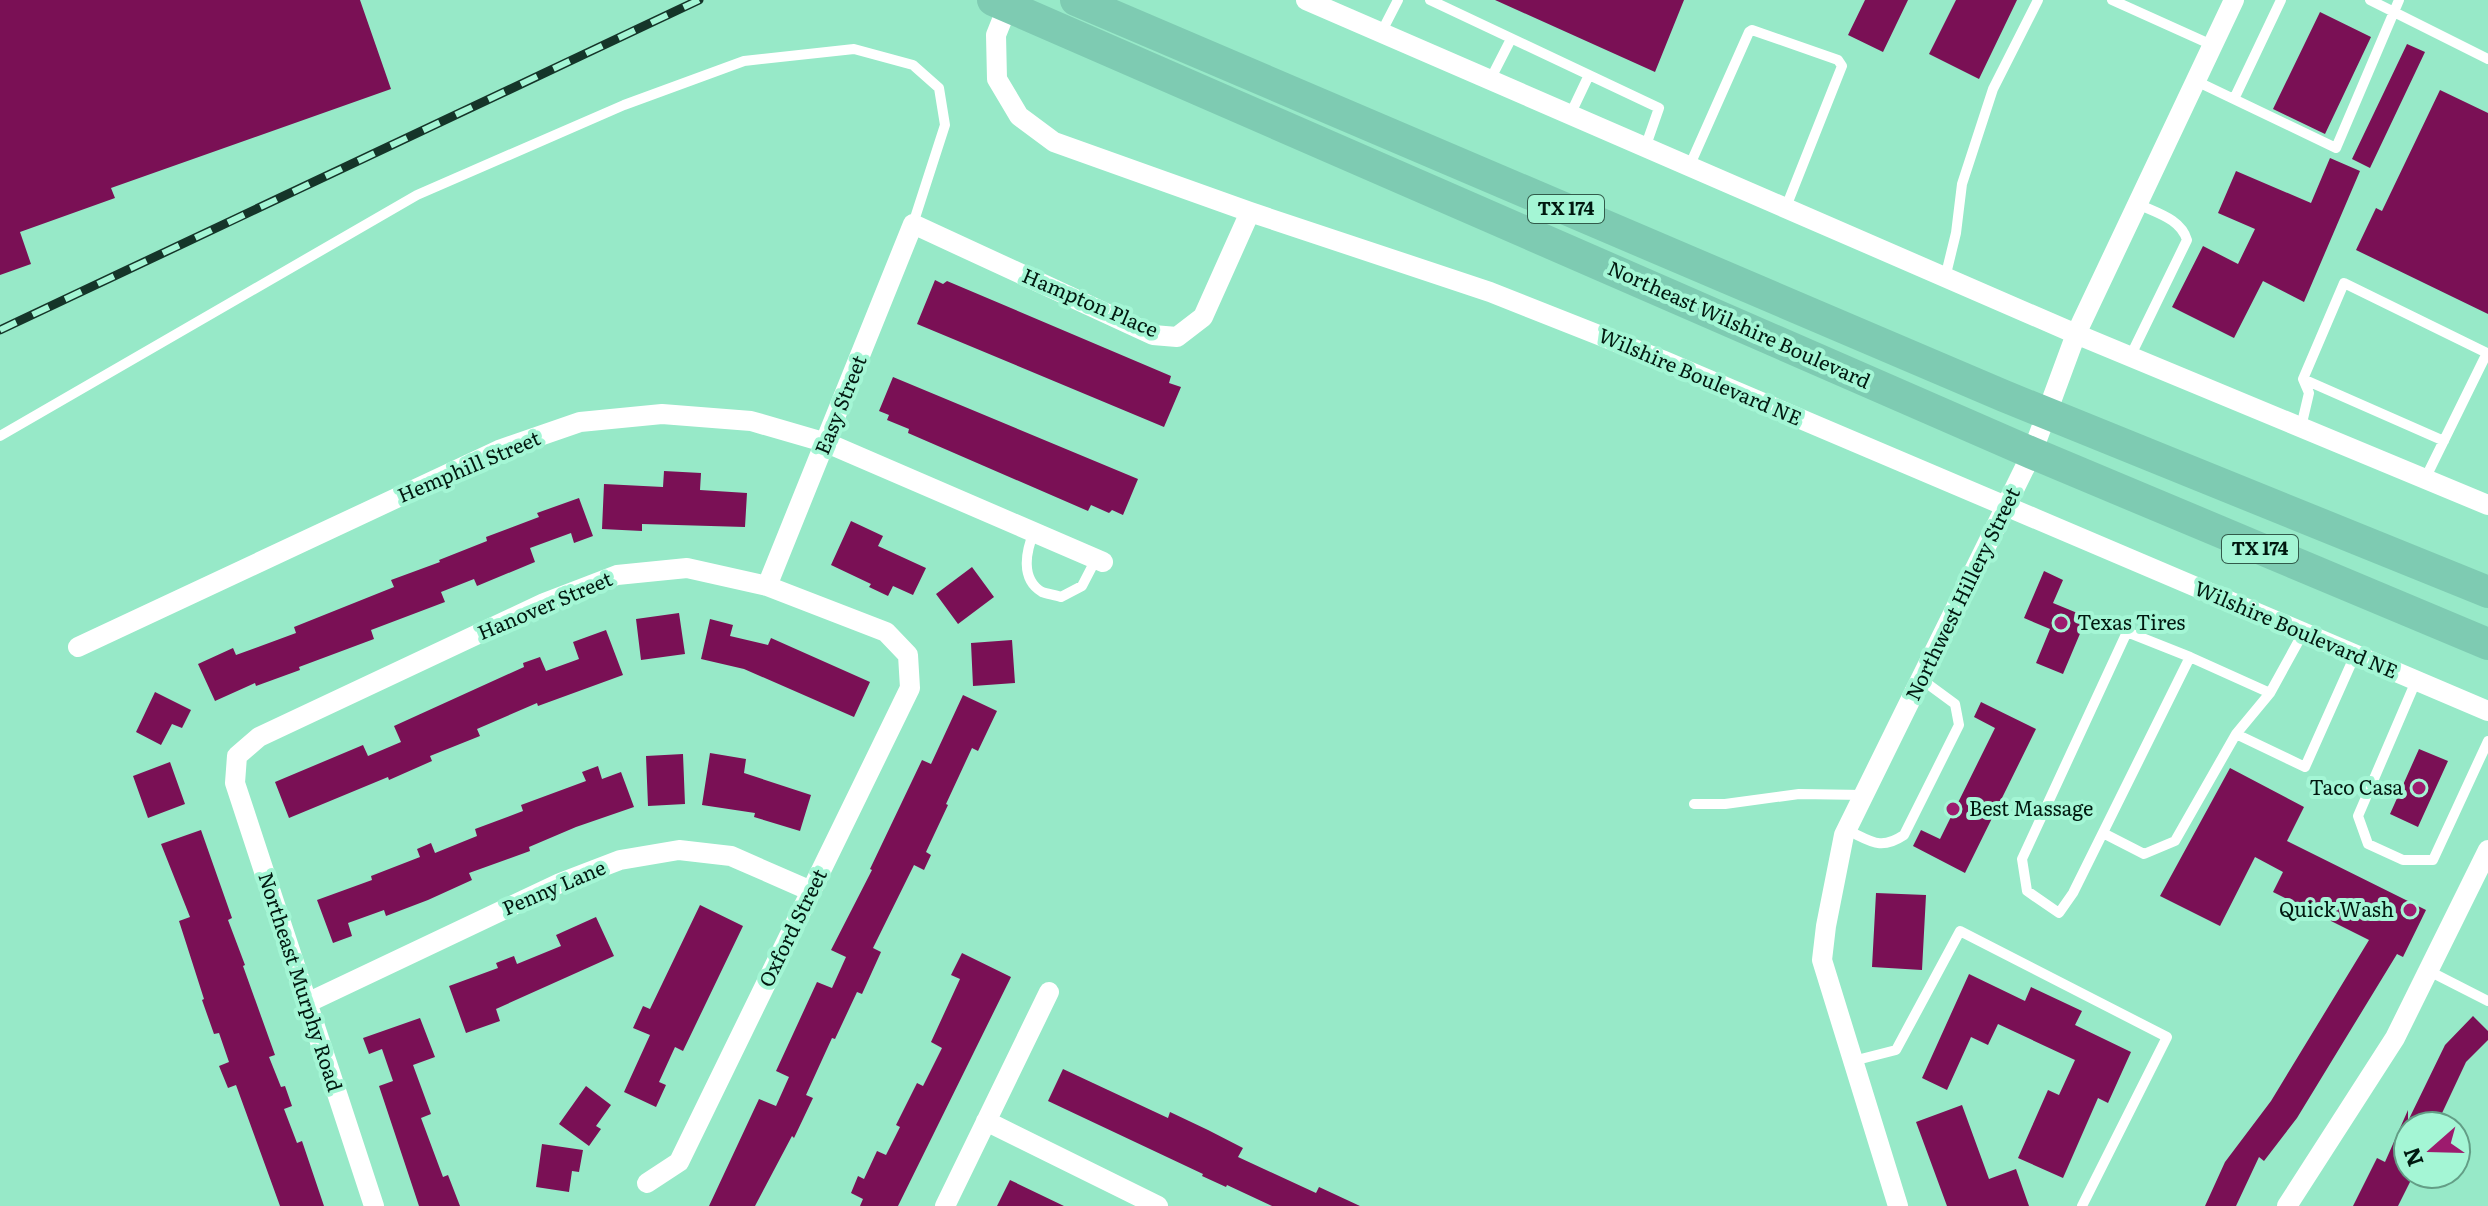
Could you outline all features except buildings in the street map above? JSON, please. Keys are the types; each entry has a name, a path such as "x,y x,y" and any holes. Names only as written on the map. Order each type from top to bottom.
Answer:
{"main road":[{"name":"Northeast Wilshire Boulevard","path":"993,0 2032,453 2488,644"},
{"name":"Northeast Wilshire Boulevard","path":"1080,2 2047,413 2488,592"}],"street":[{"name":"Wilshire Boulevard NE","path":"1010,0 996,35 997,79 1019,116 1054,142 1250,212 1490,292 1662,360 2488,711"},
{"path":"1306,0 2076,334 2488,505"},
{"name":"Northwest Hillery Street","path":"1898,1206 1822,960 1826,926 1847,830 2032,453 2076,334 2234,0"},
{"name":"Hampton Place","path":"913,224 1153,335 1177,337 1203,317 1250,212"},
{"name":"Easy Street","path":"767,586 913,224"},
{"name":"Hemphill Street","path":"78,647 499,450 580,422 662,414 751,421 827,443 1100,561"},
{"name":"Hanover Street","path":"237,756 259,737 544,603 617,575 687,568 767,586 886,632 908,655"},
{"name":"Oxford Street","path":"647,1183 679,1162 910,688 908,655"},
{"name":"Northeast Murphy Road","path":"237,756 235,783 374,1206"},
{"name":"Penny Lane","path":"307,1003 560,883 620,860 679,850 731,856 811,891"},
{"path":"2287,1206 2395,1038 2488,850"},
{"path":"945,1206 1049,992"},
{"path":"986,1121 1158,1206"}],"lane":[{"path":"1381,33 1398,0"},
{"path":"1430,0 1659,108 1645,148"},
{"path":"1945,278 1956,233 1962,184 1993,89 2038,0"},
{"path":"2112,0 2212,45"},
{"path":"2234,99 2281,0"},
{"path":"2370,0 2488,59"},
{"path":"2196,81 2336,148 2399,0"},
{"path":"1689,167 1749,32 1752,30 1838,60 1842,66 1786,207"},
{"path":"1490,80 1511,39"},
{"path":"0,436 417,195 624,105 744,61 854,49 913,65 939,88 945,125 913,224"},
{"path":"1570,115 1589,75"},
{"path":"2130,357 2187,240 2184,229 2175,222 2138,204"},
{"path":"2301,427 2309,393 2303,379 2344,283 2487,353 2425,479"},
{"path":"2303,379 2444,441"},
{"path":"1034,532 1026,552 1027,564 1029,576 1041,591 1061,597 1082,586 1100,561"},
{"path":"2190,657 2073,893 2059,913 2027,891 2022,859 2127,632 2190,657 2270,693"},
{"path":"2103,833 2144,854 2175,841 2236,734 2270,693 2303,633"},
{"path":"2236,734 2305,767 2355,655"},
{"path":"1847,830 1880,845 1889,845 1904,835 1959,725 1955,704 1921,679"},
{"path":"2416,681 2358,816 2368,844 2403,860 2433,860 2488,741"},
{"path":"1694,804 1725,804 1799,794 1864,795"},
{"path":"1852,1061 1896,1050 1960,931 2167,1037 2082,1206"},
{"path":"2429,971 2488,1001"}],"railway":[{"path":"0,330 699,0"}],"place":[{"name":"Texas Tires","path":"2061,623"},
{"name":"Taco Casa","path":"2419,788"},
{"name":"Best Massage","path":"1953,809"},
{"name":"Quick Wash","path":"2410,910"}]}
